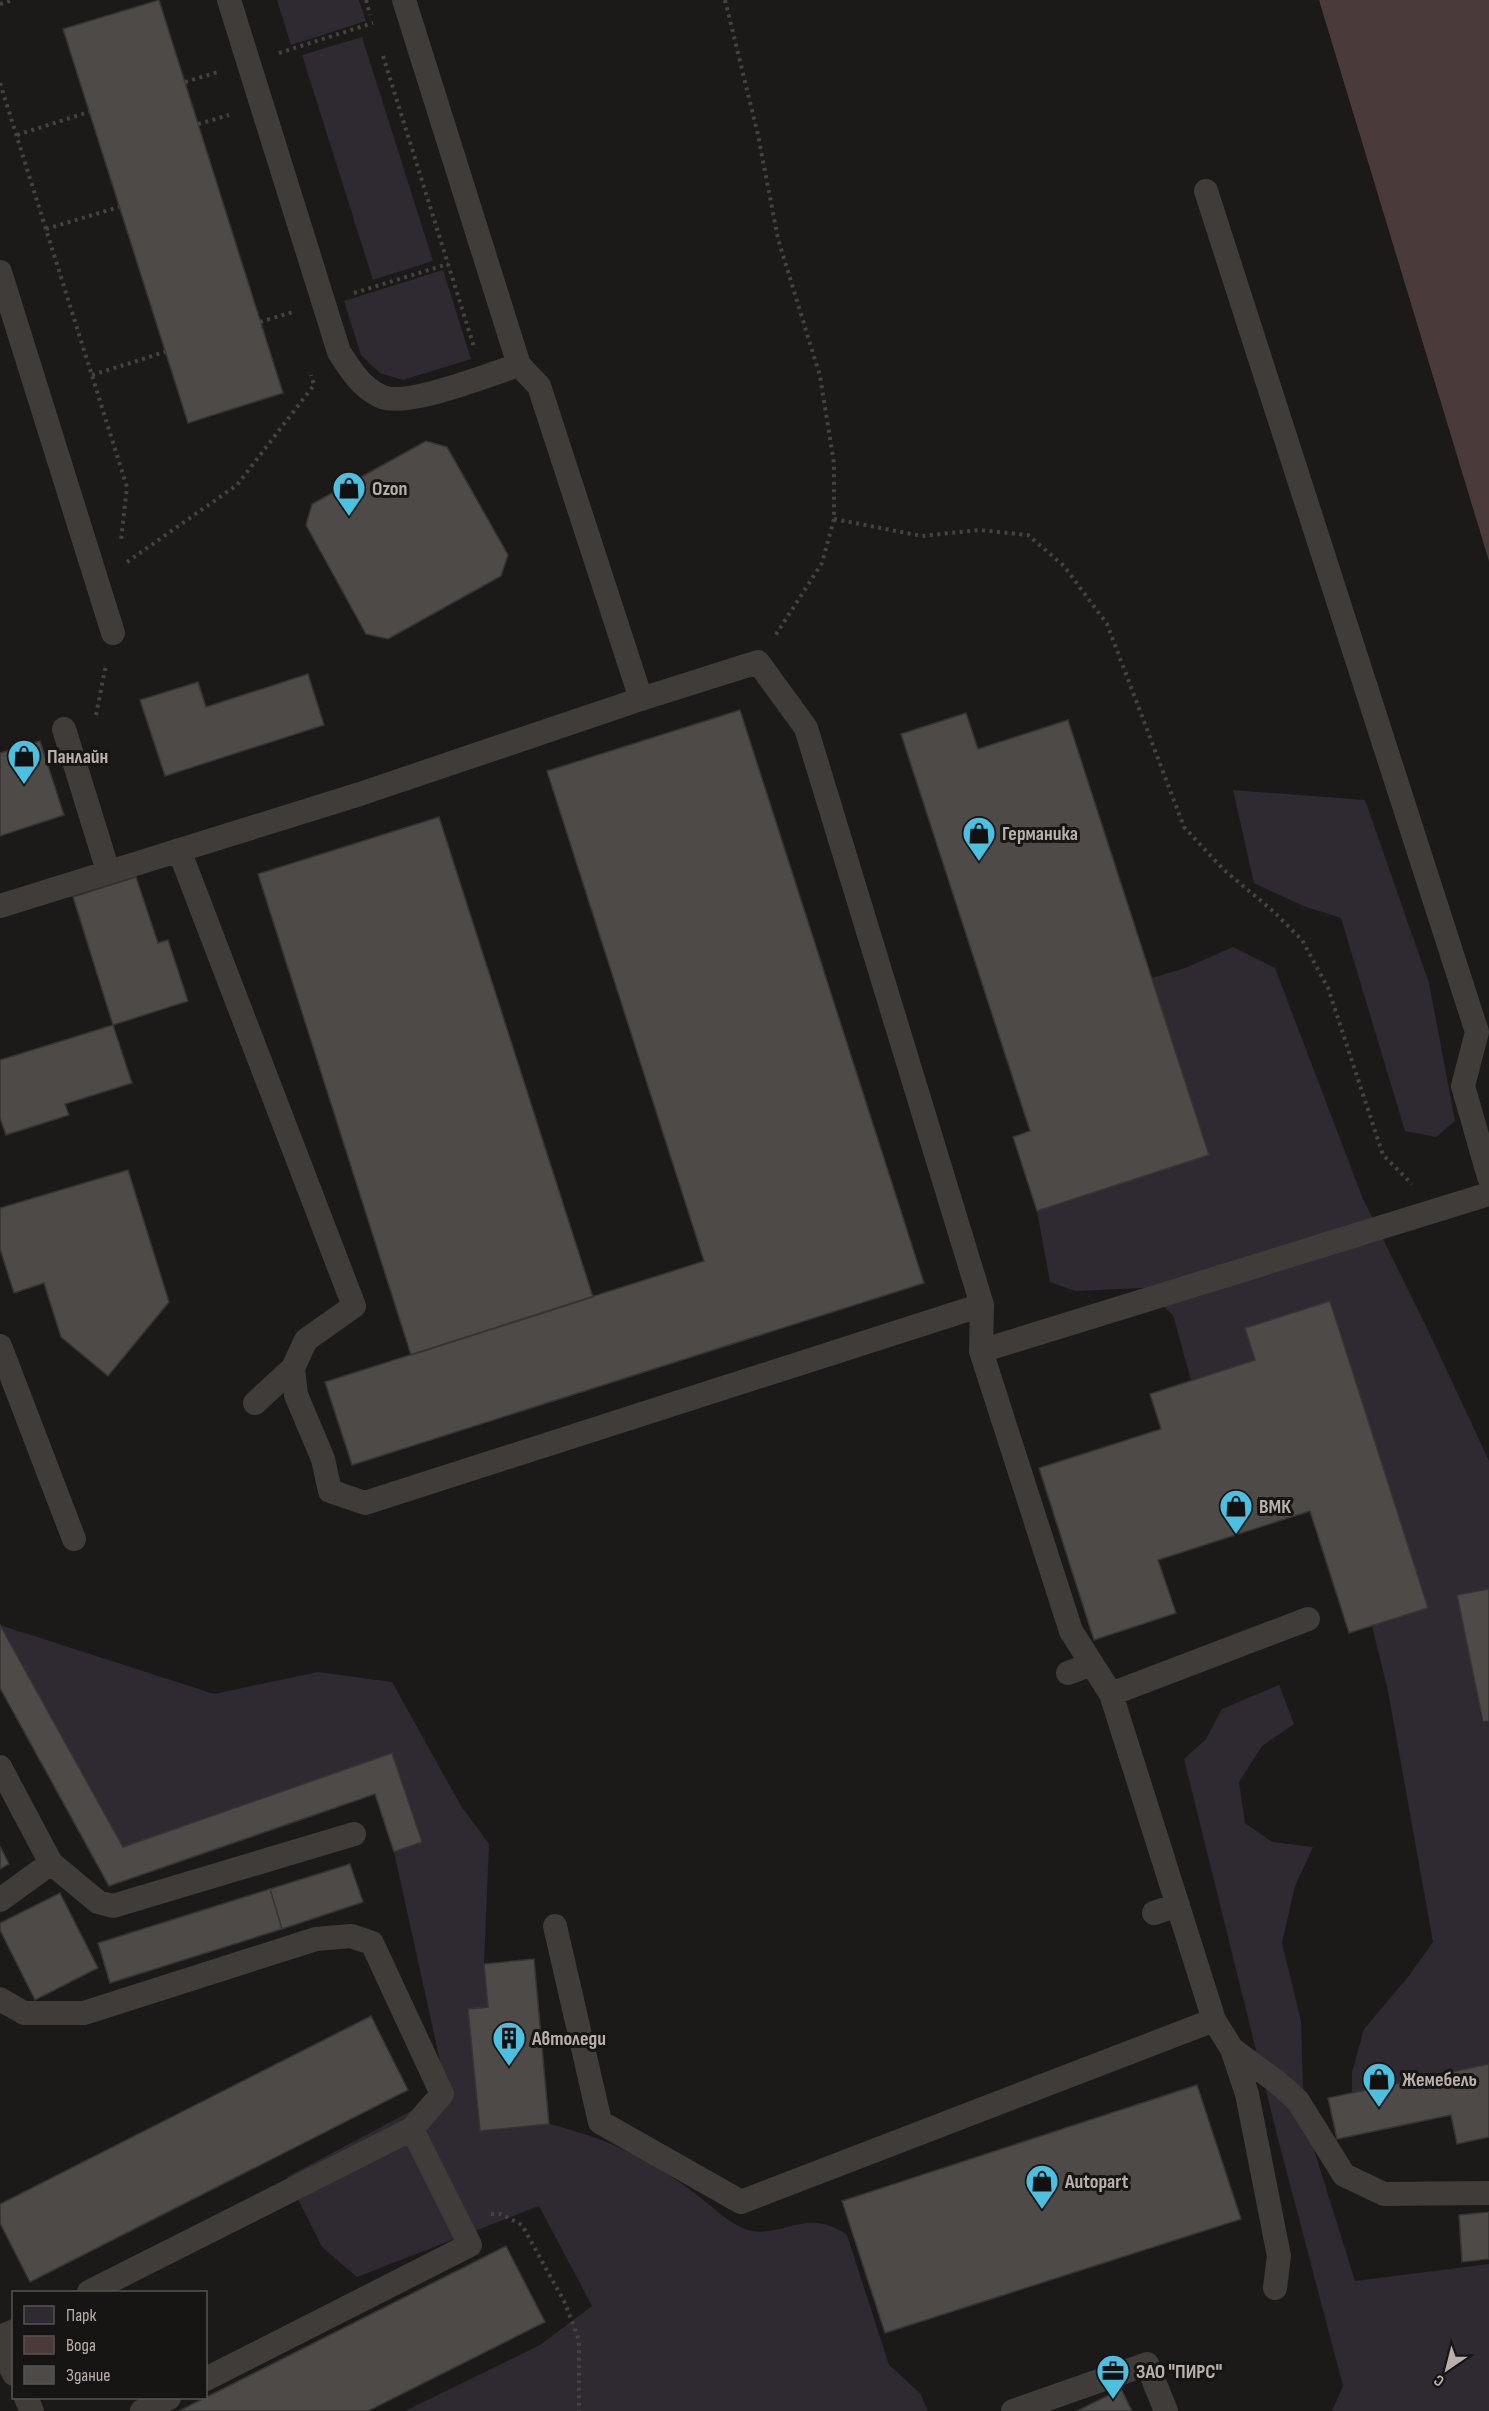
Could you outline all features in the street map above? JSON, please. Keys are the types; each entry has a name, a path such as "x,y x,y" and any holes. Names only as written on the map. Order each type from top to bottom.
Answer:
{"lane":[{"path":"229,0 339,352 357,379 381,397 413,398 519,365"},
{"path":"404,0 519,365 539,387 641,699"},
{"path":"1206,191 1477,1032 1463,1086 1489,1178"},
{"path":"0,272 113,633"},
{"path":"0,906 360,794 758,662 806,728 982,1305 981,1351 1071,1631 1111,1694 1214,2020 1232,2049 1247,2094 1279,2256 1275,2288"},
{"path":"64,729 108,872"},
{"path":"179,850 354,1306 306,1340 293,1368 255,1403"},
{"path":"981,1351 1489,1194"},
{"path":"293,1368 296,1395 323,1459 330,1491 364,1503 982,1305"},
{"path":"0,1346 74,1539"},
{"path":"1111,1694 1308,1619"},
{"path":"1068,1673 1092,1664"},
{"path":"0,1767 51,1863 98,1902 113,1906 354,1834"},
{"path":"0,1900 51,1863"},
{"path":"1154,1913 1178,1905"},
{"path":"555,1926 600,2122 741,2202 1214,2020"},
{"path":"0,1999 24,2013 84,2013 316,1939 351,1936 372,1943 442,2094 412,2129 91,2291"},
{"path":"1232,2049 1277,2082 1298,2101 1344,2175 1384,2194 1489,2193"},
{"path":"207,2378 471,2245 412,2129"},
{"path":"0,2347 12,2370"},
{"path":"1013,2411 1147,2364 1166,2411"},
{"path":"142,2411 165,2399"}],"path":[{"path":"0,4 13,0"},
{"path":"185,82 373,23 366,0"},
{"path":"724,0 758,135 778,239 820,376 834,463 834,519 822,563 758,662"},
{"path":"380,46 484,376"},
{"path":"0,82 127,487 121,544"},
{"path":"16,135 89,112"},
{"path":"198,124 229,115"},
{"path":"46,229 119,207"},
{"path":"260,322 448,264"},
{"path":"92,375 165,352"},
{"path":"119,567 237,485 315,385"},
{"path":"834,519 922,536 979,530 1028,535 1064,566 1107,624 1184,827 1224,870 1273,911 1302,940 1328,988 1383,1155 1438,1209"},
{"path":"95,720 113,633"},
{"path":"456,2216 501,2214 522,2225 565,2303 579,2340 579,2411"}],"green space":[{"path":"277,0 359,0 366,21 291,45"},
{"path":"362,37 433,261 373,280 302,55"},
{"path":"443,270 471,359 403,380 380,373 361,355 344,301"},
{"path":"1233,790 1365,800 1429,983 1455,1121 1436,1137 1405,1131 1341,918 1303,906 1254,883"},
{"path":"1233,947 1275,968 1363,1199 1428,1330 1489,1461 1489,1589 1458,1596 1482,1722 1489,1721 1489,2064 1352,2093 1352,2072 1364,2029 1408,1977 1433,1942 1388,1691 1372,1626 1428,1608 1330,1301 1245,1328 1255,1360 1191,1380 1173,1315 1142,1288 1075,1291 1050,1282 1037,1211 1209,1155 1152,978 1185,968"},
{"path":"0,1625 214,1694 318,1672 392,1682 461,1806 489,1844 484,1963 488,2007 468,2009 480,2131 531,2124 560,2127 603,2141 650,2163 731,2222 745,2229 771,2231 806,2223 819,2223 847,2235 889,2365 920,2393 928,2411 405,2411 540,2345 592,2306 539,2206 357,2277 322,2247 287,2177 428,2102 442,2070 394,1852 422,1841 392,1753 123,1847"},
{"path":"1279,1685 1294,1724 1262,1746 1239,1782 1245,1823 1272,1842 1313,1847 1295,1886 1282,1943 1301,2021 1304,2118 1355,2281 1489,2264 1489,2411 1332,2411 1343,2386 1277,2135 1184,1759 1206,1739 1222,1709"}],"water":[{"path":"1319,0 1489,0 1489,561"}],"building":[{"path":"159,0 283,393 188,423 63,29"},
{"path":"426,441 447,447 508,555 501,576 388,639 366,634 306,525 312,504"},
{"path":"308,674 324,725 165,776 140,700 198,682 206,707"},
{"path":"740,710 924,1283 352,1465 325,1382 704,1261 547,771"},
{"path":"966,713 978,749 1068,720 1209,1155 1037,1211 1013,1137 1030,1131 901,734"},
{"path":"40,741 64,815 0,836 0,753"},
{"path":"439,817 593,1297 411,1355 258,874"},
{"path":"136,877 158,943 168,940 188,1001 113,1025 73,897"},
{"path":"113,1025 132,1083 65,1104 69,1115 6,1135 0,1118 0,1060"},
{"path":"128,1170 169,1302 108,1376 61,1337 44,1283 14,1293 0,1249 0,1208"},
{"path":"1330,1301 1428,1608 1349,1633 1310,1511 1158,1560 1176,1613 1094,1640 1039,1468 1161,1429 1150,1394 1255,1360 1245,1328"},
{"path":"1489,1589 1489,1721 1483,1722 1457,1595"},
{"path":"0,1625 123,1847 392,1753 422,1842 394,1852 375,1794 109,1886 0,1688"},
{"path":"0,1846 9,1864 0,1869"},
{"path":"350,1864 363,1902 282,1929 270,1889"},
{"path":"270,1889 282,1929 110,1983 98,1943"},
{"path":"60,1893 98,1968 35,2000 0,1930 0,1923"},
{"name":"Автоледи","path":"534,1959 549,2124 480,2131 468,2009 488,2007 484,1964"},
{"path":"371,2016 408,2090 30,2282 0,2223 0,2204"},
{"path":"1489,2064 1489,2137 1457,2144 1451,2115 1337,2139 1328,2098"},
{"name":"Autopart","path":"1197,2085 1241,2219 885,2333 842,2201"},
{"path":"1489,2212 1489,2259 1462,2262 1459,2215"},
{"path":"506,2246 545,2322 368,2411 179,2411 207,2399 207,2397"},
{"name":"ЗАО \"ПИРС\"","path":"1121,2389 1132,2411 1077,2411"}],"place":[{"name":"Ozon","path":"349,517"},
{"name":"Панлайн","path":"24,785"},
{"name":"Германика","path":"979,862"},
{"name":"ВМК","path":"1236,1535"},
{"name":"Автоледи","path":"509,2067"},
{"name":"Жемебель","path":"1379,2108"},
{"name":"Autopart","path":"1042,2210"},
{"name":"ЗАО \"ПИРС\"","path":"1113,2400"}]}
